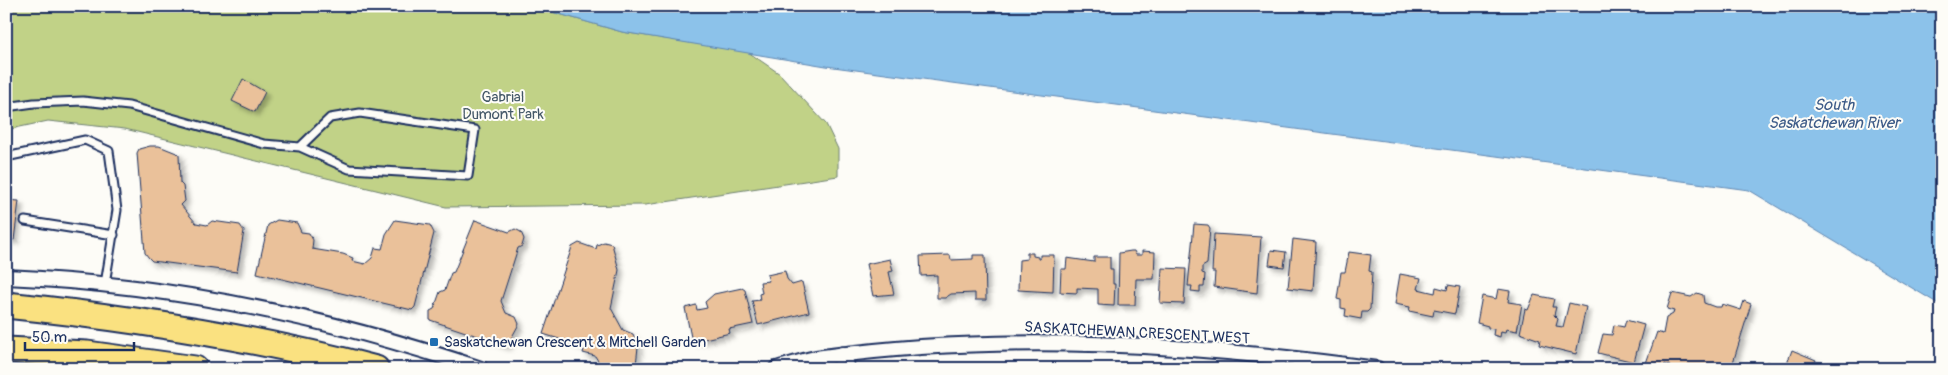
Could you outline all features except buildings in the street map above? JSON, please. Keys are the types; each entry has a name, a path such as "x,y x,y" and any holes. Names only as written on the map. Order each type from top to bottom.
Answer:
{"highway":[{"path":"6,305 113,316 215,332 319,354 376,369"},
{"path":"6,350 87,354 195,369"}],"street":[{"path":"6,277 74,280 195,296 321,322 433,352 481,369"},
{"name":"SASKATCHEWAN CRESCENT WEST","path":"776,369 822,357 844,362 927,346 1066,343 1212,351 1378,369"}],"lane":[{"path":"6,107 34,103 83,101 129,106 264,144 300,147 349,169 468,176 475,130 360,113 330,118 300,147"},
{"path":"6,157 85,140 109,151 117,210 105,284"},
{"path":"25,221 114,235"}],"green space":[{"name":"Gabrial Dumont Park","path":"6,6 531,6 622,32 748,52 780,74 826,124 838,149 838,176 645,205 446,207 125,129 48,121 6,130"}],"water":[{"name":"South Saskatchewan River","path":"531,6 1942,6 1942,306 1749,190 826,66 622,32"}],"place":[{"name":"Saskatchewan Crescent & Mitchell Garden","path":"434,342"}]}
